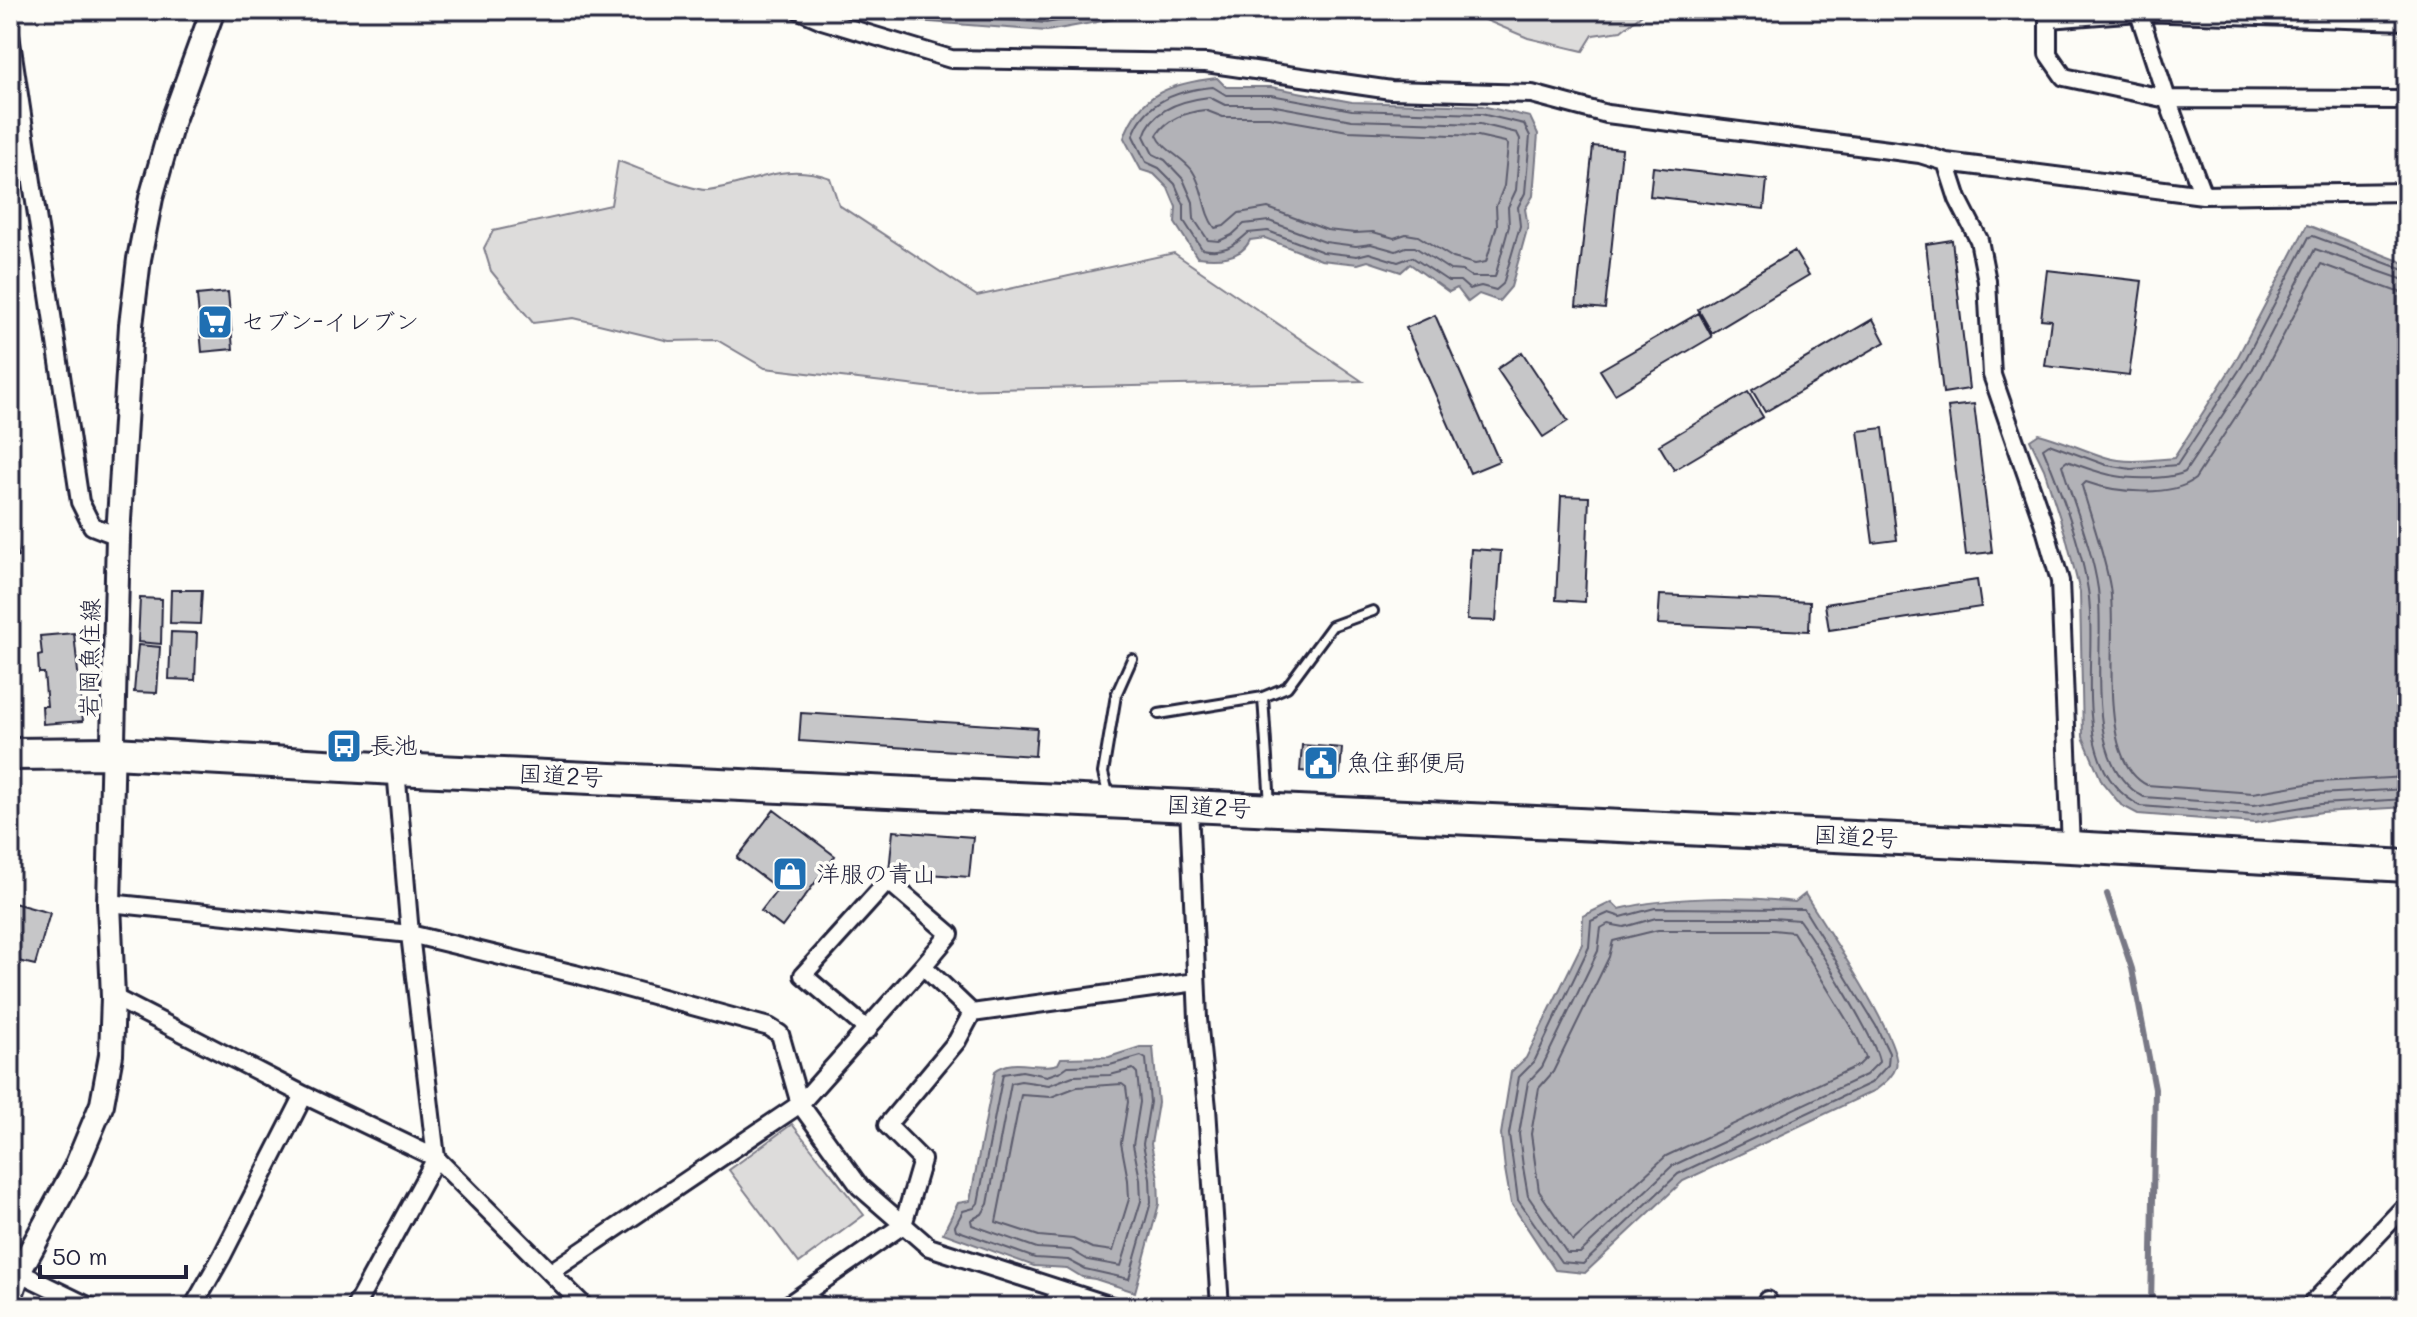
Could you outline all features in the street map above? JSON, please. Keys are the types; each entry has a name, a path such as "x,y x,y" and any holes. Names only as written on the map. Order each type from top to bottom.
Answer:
{"highway":[{"name":"国道2号","path":"10,754 114,753 396,769 2071,847 2407,866"}],"main road":[{"name":"岩岡魚住線","path":"10,1298 15,1270 75,1169 102,1104 111,1055 113,997 109,903 118,536 131,325 151,198 173,120 213,10"}],"street":[{"path":"799,10 822,20 951,59 1206,63 1391,90 1532,94 1607,114 1920,154 1946,162 2203,195 2407,192"},
{"path":"2138,11 2203,195"},
{"path":"2407,21 2138,11 2048,19 2048,54 2064,77 2167,99 2407,100"},
{"path":"10,35 80,502 92,526 118,536"},
{"path":"1946,162 1958,199 1979,240 1987,281 1992,375 2060,581 2071,847"},
{"path":"355,1307 436,1158 410,934 396,769"},
{"path":"1189,806 1196,982 1220,1307"},
{"path":"551,1272 800,1104 868,1030 950,934 888,881 803,975 868,1030"},
{"path":"109,903 410,934 575,974 769,1027 780,1034 800,1104 860,1187 929,1247 1115,1307"},
{"path":"923,966 972,1013"},
{"path":"972,1013 1196,982"},
{"path":"113,997 304,1095 436,1158 585,1307"},
{"path":"785,1307 903,1225 922,1160 887,1125 957,1041 972,1013"},
{"path":"193,1307 304,1095"},
{"path":"2309,1307 2407,1204"},
{"path":"15,1270 90,1307"},
{"path":"1051,1307 1060,1290"},
{"path":"802,1296 823,1307"}],"lane":[{"path":"1159,714 1263,697 1287,687 1332,626 1373,611"},
{"path":"1110,802 1103,773 1116,695 1132,659"},
{"path":"1263,697 1270,810"}],"shaded area":[{"path":"1462,10 1647,10 1621,31 1593,35 1583,51 1528,38"},
{"path":"618,161 701,190 782,173 813,173 830,178 839,205 977,296 1174,253 1362,381 951,390 765,368 717,340 669,341 574,318 533,323 491,271 484,248 493,231 611,205"},
{"path":"792,1124 864,1215 799,1263 729,1170"}],"water":[{"path":"859,10 1164,10 1047,31 877,18"},
{"path":"1217,78 1226,87 1271,87 1352,102 1482,106 1530,117 1538,134 1533,196 1525,209 1528,226 1511,287 1499,301 1479,294 1468,302 1457,288 1449,292 1410,264 1401,272 1368,261 1358,264 1321,260 1265,238 1250,240 1241,251 1227,257 1197,257 1175,223 1176,207 1168,188 1154,174 1141,170 1124,138 1131,122 1149,100 1173,87"},
{"path":"2307,225 2407,264 2407,807 2322,812 2255,823 2138,814 2121,805 2102,782 2083,737 2080,592 2044,469 2030,440 2039,434 2122,460 2174,458 2235,362"},
{"path":"1805,894 1860,982 1888,1034 1895,1054 1893,1074 1876,1090 1683,1181 1585,1273 1555,1270 1511,1203 1501,1134 1511,1072 1526,1058 1582,944 1583,916 1612,902 1619,909 1707,898 1795,902"},
{"path":"1140,1047 1153,1047 1158,1103 1151,1144 1158,1177 1159,1204 1135,1292 1082,1277 1067,1268 1034,1266 943,1233 958,1203 970,1201 995,1071 1018,1064 1050,1066 1058,1064 1061,1058 1109,1057"}],"building":[{"path":"1593,146 1622,149 1605,309 1576,306"},
{"path":"1653,167 1767,180 1764,209 1650,196"},
{"path":"1952,240 1969,389 1943,393 1926,244"},
{"path":"1794,251 1809,275 1712,333 1698,309"},
{"path":"2047,270 2142,281 2129,376 2045,366 2051,320 2041,319"},
{"name":"セブン-イレブン","path":"228,292 233,349 202,352 197,295"},
{"path":"1699,313 1712,337 1615,394 1600,370"},
{"path":"1435,315 1499,461 1470,473 1406,328"},
{"path":"1873,319 1885,342 1765,412 1752,390"},
{"path":"1522,352 1568,421 1543,437 1497,369"},
{"path":"1748,392 1763,417 1674,470 1659,445"},
{"path":"1974,404 1992,552 1966,555 1948,407"},
{"path":"1883,428 1897,540 1873,543 1858,431"},
{"path":"1561,496 1589,497 1585,602 1556,600"},
{"path":"10,512 13,512 18,557 15,558 17,578 10,579"},
{"path":"1471,549 1501,551 1496,621 1467,620"},
{"path":"1977,580 1981,607 1829,630 1825,604"},
{"path":"171,590 202,590 200,624 170,623"},
{"path":"1660,595 1810,602 1809,631 1658,624"},
{"path":"140,598 162,599 161,644 138,642"},
{"path":"171,632 197,633 195,680 169,679"},
{"path":"74,633 83,721 43,724 42,706 47,706 44,673 39,673 38,656 42,655 40,636"},
{"path":"138,645 160,647 157,693 134,692"},
{"path":"801,713 1037,728 1035,756 799,741"},
{"path":"1302,745 1342,748 1340,774 1300,771"},
{"name":"洋服の青山","path":"774,810 835,856 782,927 761,911 778,889 737,858"},
{"path":"893,831 973,837 969,877 889,871"},
{"path":"10,902 50,913 35,965 10,959"}],"waterway":[{"path":"2107,894 2132,969 2155,1089 2151,1307"}],"place":[{"name":"セブン-イレブン","path":"215,322"},
{"name":"長池","path":"344,746"},
{"name":"魚住郵便局","path":"1321,763"},
{"name":"洋服の青山","path":"790,874"}]}
